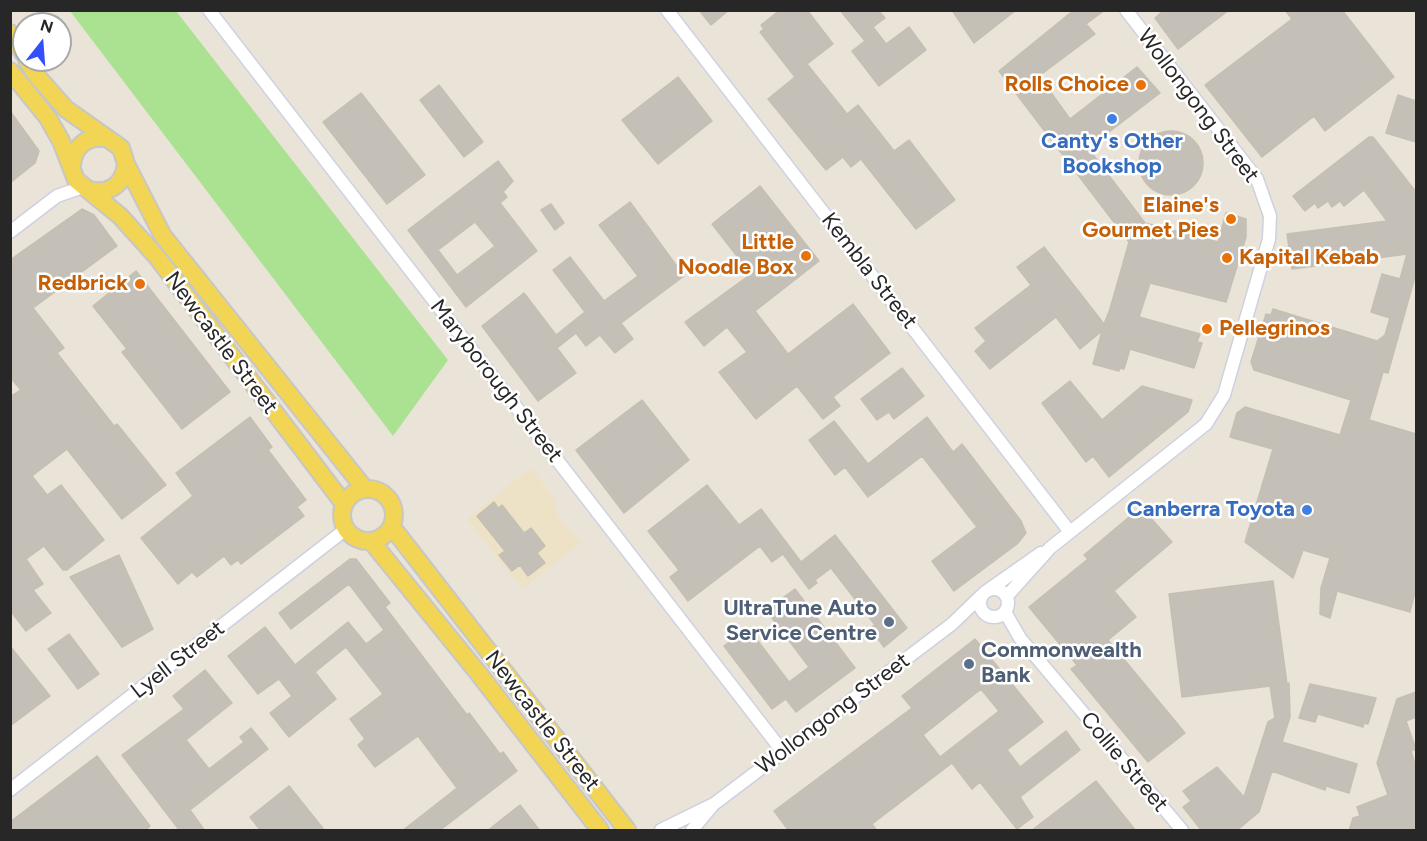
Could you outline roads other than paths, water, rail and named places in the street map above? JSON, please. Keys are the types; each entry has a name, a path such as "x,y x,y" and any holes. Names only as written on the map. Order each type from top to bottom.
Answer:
{"main road":[{"name":"Newcastle Street","path":"10,71 48,118 72,168 86,188 120,216 157,257 344,504"},
{"name":"Newcastle Street","path":"34,72 66,110 121,148 126,164 163,236 364,489"},
{"path":"72,168 74,155 82,144 92,138 105,138"},
{"path":"86,188 101,192 114,188 123,178 126,164"},
{"path":"364,489 378,491 389,500 394,513 392,527 383,536 371,541 357,539 346,529 342,514 344,504 352,494 364,489"},
{"name":"Newcastle Street","path":"392,527 627,831"},
{"name":"Newcastle Street","path":"371,541 479,674 600,831"}],"street":[{"name":"Maryborough Street","path":"209,10 783,752"},
{"name":"Kembla Street","path":"667,10 1070,532"},
{"name":"Wollongong Street","path":"1006,596 1050,548 1206,424 1217,410 1224,395 1269,239 1270,216 1257,179 1126,10"},
{"path":"57,196 72,168"},
{"path":"10,232 57,196 86,188"},
{"name":"Lyell Street","path":"10,790 346,529"},
{"name":"Wollongong Street","path":"661,831 714,804 952,624 985,593 1029,560 1050,548"},
{"path":"999,590 1006,596 1008,605 995,614 980,603 985,593 999,590"},
{"name":"Wollongong Street","path":"952,624 995,614"},
{"name":"Collie Street","path":"995,614 1020,638 1182,831"},
{"name":"Wollongong Street","path":"692,831 714,804"}],"place":[{"name":"Rolls Choice","path":"1141,85"},
{"name":"Canty's Other Bookshop","path":"1112,119"},
{"name":"Elaine's Gourmet Pies","path":"1231,219"},
{"name":"Little Noodle Box","path":"806,256"},
{"name":"Kapital Kebab","path":"1227,258"},
{"name":"Redbrick","path":"140,284"},
{"name":"Pellegrinos","path":"1207,329"},
{"name":"Canberra Toyota","path":"1307,510"},
{"name":"UltraTune Auto Service Centre","path":"889,622"},
{"name":"Commonwealth Bank","path":"969,664"}]}
